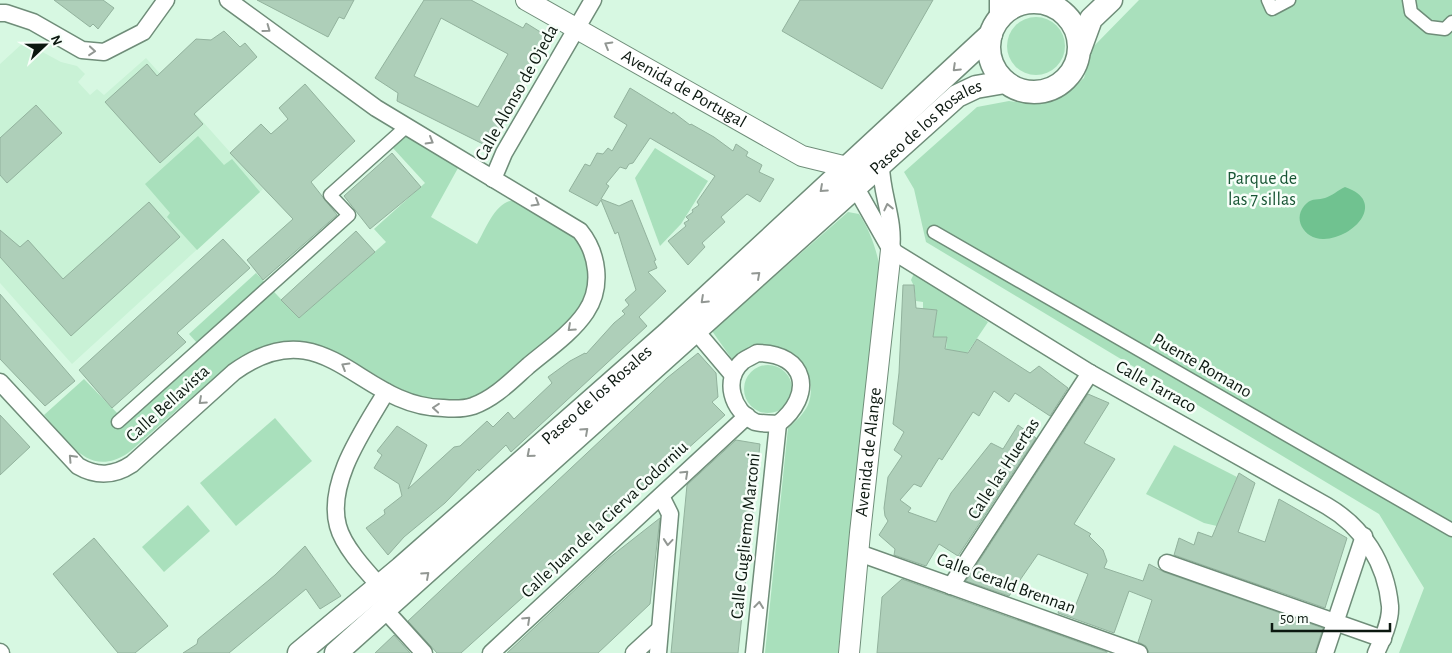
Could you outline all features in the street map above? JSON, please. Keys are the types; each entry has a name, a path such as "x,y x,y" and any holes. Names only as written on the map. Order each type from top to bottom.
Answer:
{"main road":[{"path":"1080,49 1074,23 1050,2 1025,3 1012,7 996,18 988,46 995,71 1005,82 1028,92 1042,93 1056,87 1069,77 1077,63 1091,19 1110,0"},
{"name":"Paseo de los Rosales","path":"299,653 387,599 695,330 851,178 889,130 996,18"},
{"name":"Paseo de los Rosales","path":"336,653 387,599 667,334 851,178 881,165 957,96 976,87 1005,82"}],"street":[{"path":"0,13 6,12 33,22 82,50 104,52 143,32 166,0"},
{"name":"Calle Bellavista","path":"0,382 78,466 88,471 105,474 118,472 132,464 234,372 271,352 298,349 327,356 386,392 424,407 456,409 470,407 495,395 570,329 587,311 596,291 593,253 588,240 570,223 406,127 228,0"},
{"name":"Avenida de Portugal","path":"526,0 802,156 851,178"},
{"name":"Calle Alonso de Ojeda","path":"493,179 504,153 593,0"},
{"path":"1268,0 1272,9 1289,0"},
{"path":"1409,0 1411,12 1429,27 1445,29 1452,22"},
{"path":"118,422 349,215 330,195 406,127"},
{"path":"881,165 881,176 890,218 891,250"},
{"path":"851,178 891,250"},
{"name":"Puente Romano","path":"934,232 1452,530"},
{"name":"Calle Tarraco","path":"891,250 1090,373 1327,506 1348,520 1364,536 1383,574 1390,607 1379,646"},
{"name":"Avenida de Alange","path":"849,653 891,250"},
{"path":"695,330 733,375"},
{"path":"757,353 774,353 790,362 801,379 801,396 792,413 778,424 756,422 739,411 731,390 733,375 743,361 757,353"},
{"name":"Calle las Huertas","path":"951,586 1090,373"},
{"path":"386,392 340,475 337,501 338,526 354,555 424,653"},
{"name":"Calle Juan de la Cierva Codorniu","path":"491,653 747,416"},
{"name":"Calle Gugliemo Marconi","path":"754,653 778,424"},
{"path":"658,653 670,514 661,496"},
{"path":"1325,653 1364,536"},
{"name":"Calle Gerald Brennan","path":"859,553 1139,653"},
{"path":"1167,563 1335,622 1379,646"},
{"path":"634,653 659,630"}],"shaded area":[{"path":"24,42 61,62 77,66 85,74 78,82 90,95 97,89 104,95 146,58 263,189 72,364 0,283 0,64"},
{"path":"1345,187 1357,193 1364,201 1365,209 1362,218 1355,226 1336,237 1324,239 1311,236 1302,227 1300,221 1302,209 1309,201 1323,199"}],"green space":[{"name":"Parque de las 7 sillas","path":"1139,0 1452,0 1452,653 1399,653 1424,588 1379,514 926,242 914,189 904,172 977,107 1009,101 1016,102 1076,85 1084,78 1093,47"},
{"path":"1036,17 1052,22 1060,30 1065,46 1060,62 1052,70 1036,75 1020,70 1012,62 1007,46 1012,30 1020,22"},
{"path":"405,135 458,168 431,217 477,244 497,210 503,204 517,200 563,228 572,235 583,249 589,273 585,297 578,308 553,336 503,379 468,400 451,402 428,399 407,392 325,348 303,343 279,343 262,348 222,373 128,453 114,460 102,462 91,460 81,454 71,446 44,415 84,379 119,415 198,344 189,334 256,273 299,318 386,242 374,229 425,183 392,147"},
{"path":"198,136 224,165 232,159 260,192 197,250 167,217 170,213 145,184"},
{"path":"655,148 708,181 681,224 660,246 635,178"},
{"path":"848,212 859,214 863,220 877,255 880,269 838,653 765,653 788,428 802,415 808,405 811,387 802,363 789,352 770,347 734,362 712,331"},
{"path":"915,271 988,322 943,389 947,337 933,337 937,311 923,309 923,302 916,301 914,286 911,280"},
{"path":"763,365 773,365 782,369 788,375 791,380 791,398 782,409 773,413 763,413 754,409 748,403 744,394 744,384 748,375 754,369"},
{"path":"275,418 312,461 236,526 200,483"},
{"path":"1174,445 1237,477 1217,526 1204,523 1146,494"},
{"path":"188,505 210,531 164,572 142,547"}],"building":[{"path":"54,0 103,0 114,8 98,29 93,24 90,27"},
{"path":"257,0 354,0 344,19 339,17 328,37"},
{"path":"424,0 471,0 523,28 526,23 550,38 502,124 485,145 397,101 398,93 375,78","holes":["441,18 508,54 478,107 414,76"]},
{"path":"800,0 933,0 882,89 782,31"},
{"path":"224,31 240,47 245,43 257,57 194,114 203,124 160,163 105,102 147,64 157,76 196,39 211,40"},
{"path":"305,84 355,141 311,182 337,215 263,280 247,260 293,219 230,153 261,124 271,134 288,119 279,108"},
{"path":"630,88 672,114 673,112 690,125 714,137 733,151 736,144 748,152 746,156 762,165 759,172 774,179 760,202 747,194 721,217 725,222 702,243 705,247 688,265 668,241 686,226 684,223 689,220 686,217 699,205 697,202 715,176 650,138 633,163 629,164 626,169 620,167 606,184 609,186 601,199 619,206 632,200 656,260 654,261 657,268 648,272 666,291 639,317 647,326 511,452 506,445 479,471 478,469 445,503 404,537 388,555 366,528 385,514 384,510 402,496 399,484 374,468 382,455 377,451 397,426 427,445 408,489 454,447 460,446 487,421 493,427 508,412 514,419 552,383 548,377 570,361 586,354 614,323 625,314 622,311 629,305 625,300 636,290 618,232 615,234 601,200 597,206 569,191 585,164 590,166 597,153 603,154 608,148 612,151 627,125 614,117"},
{"path":"36,105 62,133 7,183 0,175 0,138"},
{"path":"392,153 421,187 370,229 344,196"},
{"path":"149,202 180,237 71,336 0,257 0,230 20,247 28,240 63,279"},
{"path":"356,231 375,252 299,318 281,300"},
{"path":"223,239 250,268 177,333 186,342 112,408 79,370"},
{"path":"903,285 914,285 916,308 937,310 933,337 947,337 945,349 968,353 977,339 1030,373 1039,366 1068,388 1050,416 1015,393 1009,402 994,391 979,416 973,412 942,460 939,458 921,487 914,484 900,500 911,508 908,512 936,522 951,493 991,443 1003,449 1018,425 1036,438 958,556 939,544 926,566 894,555 895,549 879,535 888,521 884,508 888,477 902,456 894,450 904,432 893,424 899,373"},
{"path":"0,294 75,381 45,406 0,359"},
{"path":"698,353 716,373 718,397 712,402 725,415 461,653 437,653 408,621 667,378"},
{"path":"1088,394 1109,403 1084,443 1115,459 1074,524 1091,534 1089,536 1103,550 1107,561 1104,568 1143,581 1149,564 1164,572 1323,628 1315,653 1149,653 1146,646 1138,642 1152,600 1129,591 1114,633 1058,613 1061,601 1075,607 1088,574 1038,554 1009,596 966,581"},
{"path":"0,415 30,447 0,475"},
{"path":"736,440 760,444 738,653 671,653 687,485"},
{"path":"1239,473 1255,483 1238,532 1265,542 1279,499 1347,538 1325,608 1174,555 1179,538 1194,545 1198,532 1212,537"},
{"path":"660,518 650,604 598,653 507,653 609,558"},
{"path":"94,538 168,626 135,653 118,653 53,574"},
{"path":"305,546 341,596 320,609 306,589 229,653 183,653 197,644 198,639 275,575"},
{"path":"902,579 1107,653 877,653 882,597"},
{"path":"394,635 410,653 375,653"}]}
